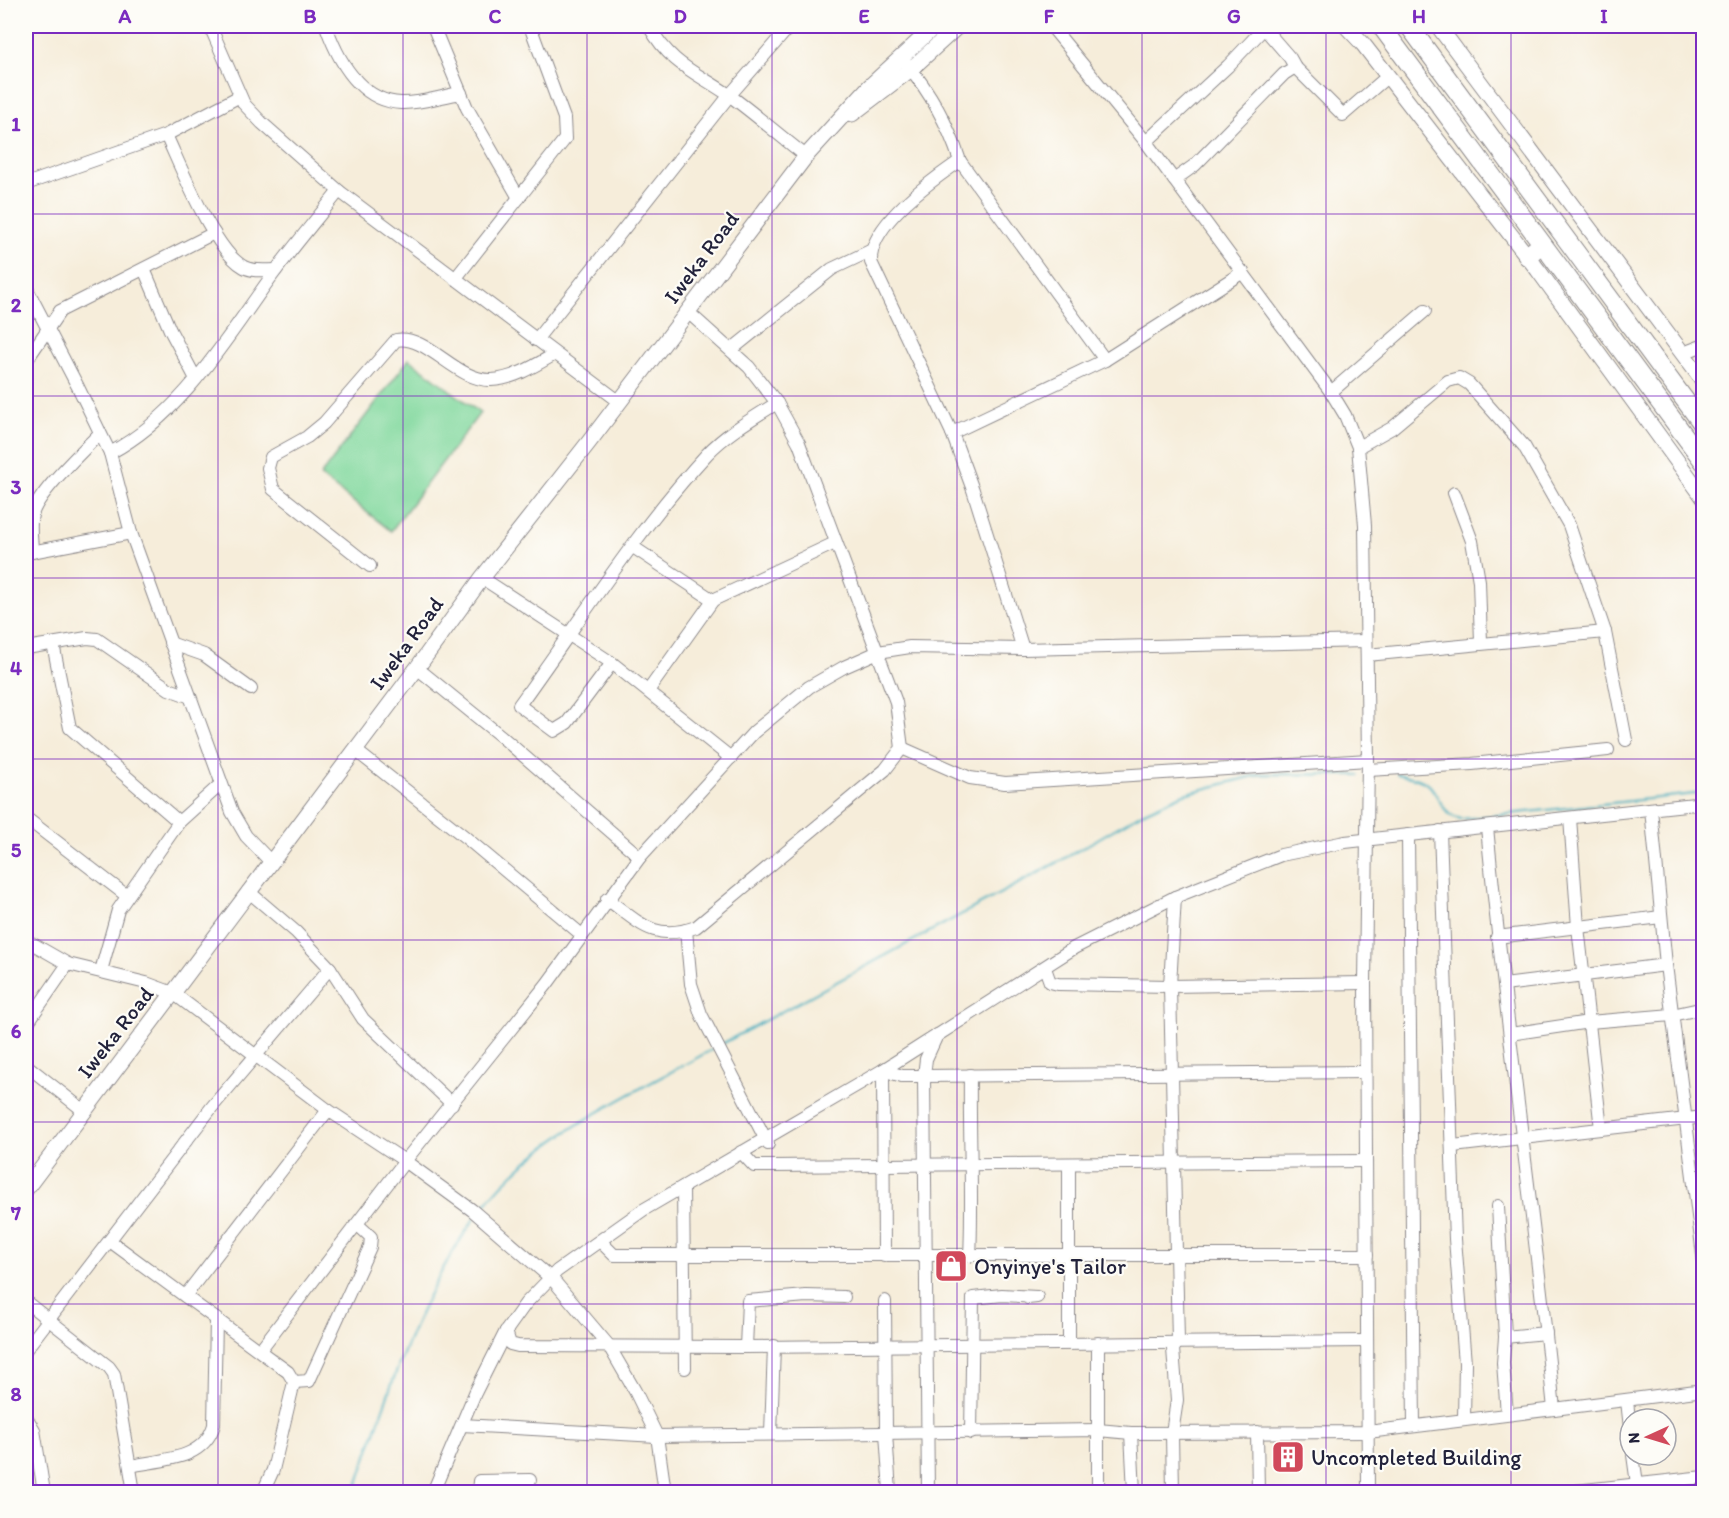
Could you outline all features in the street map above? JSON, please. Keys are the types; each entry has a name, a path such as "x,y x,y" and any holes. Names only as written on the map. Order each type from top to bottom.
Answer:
{"highway":[{"path":"1380,26 1704,462"},
{"path":"1409,26 1704,426"},
{"path":"1527,256 1542,244"}],"main road":[{"path":"830,130 911,69 954,29 964,26"},
{"path":"1346,26 1388,75 1527,256 1704,498"},
{"path":"1438,26 1704,382"},
{"path":"830,130 925,29"},
{"name":"Iweka Road","path":"26,1189 482,578 620,402 806,156 830,130"}],"street":[{"path":"210,26 240,96 262,123 339,192 620,402"},
{"path":"326,26 342,65 356,81 377,97 401,103 461,93"},
{"path":"433,26 461,93 519,198"},
{"path":"455,279 564,139 566,128 530,26"},
{"path":"650,26 660,44 674,61 729,96 806,156"},
{"path":"1051,26 1146,142 1331,392 1346,415 1358,447 1365,525 1367,655 1365,1072 1368,1492"},
{"path":"1146,142 1228,66 1265,27 1295,67 1343,115 1388,75"},
{"path":"536,340 783,28"},
{"path":"901,57 938,106 951,133 960,161 1105,360"},
{"path":"1174,180 1195,165 1284,74 1295,67"},
{"path":"26,184 166,135 240,96"},
{"path":"166,135 214,233 228,253 243,267 253,270 276,270"},
{"path":"731,350 832,269 870,251 878,237 905,204 960,161"},
{"path":"110,453 134,440 156,423 196,379 276,270 339,192"},
{"path":"26,361 60,311 214,233"},
{"path":"870,251 871,262 952,433 973,490 1023,649"},
{"path":"144,269 170,330 196,379"},
{"path":"952,433 1105,360 1243,272"},
{"path":"26,287 110,453 131,533 188,696 232,812 246,836 270,861"},
{"path":"1331,392 1425,310"},
{"path":"607,899 642,924 658,931 675,934 696,927 876,777 902,748 896,702 799,443 777,403 731,350 688,312"},
{"path":"370,566 273,489 268,468 271,457 307,437 324,423 396,340 413,340 448,363 476,378 486,380 523,372 555,354"},
{"path":"1683,353 1704,345"},
{"path":"1358,447 1392,428 1448,381 1459,378 1469,384 1524,446 1549,489 1580,555 1605,632 1626,740"},
{"path":"612,663 567,723 554,731 519,705 633,547 708,453 740,426 777,403"},
{"path":"100,433 53,484 34,509 31,518 29,553 131,533"},
{"path":"1454,493 1472,541 1479,581 1481,642"},
{"path":"648,691 713,600 835,543"},
{"path":"633,547 713,600"},
{"path":"482,578 612,663 731,758"},
{"path":"1367,655 1481,642 1605,632"},
{"path":"26,648 97,639 169,689 188,696"},
{"path":"260,1350 405,1161 547,984 607,899 640,857 754,732 809,687 844,667 878,652 910,647 1023,649 1366,642"},
{"path":"170,643 204,655 251,689"},
{"path":"53,644 70,728 179,822"},
{"path":"417,668 502,737 640,857"},
{"path":"902,748 970,778 1005,783 1368,765 1472,764 1608,750"},
{"path":"355,750 465,837 582,935"},
{"path":"101,971 112,925 127,896 179,822 221,784"},
{"path":"433,1492 506,1331 526,1303 550,1278 600,1241 683,1187 741,1152 767,1141 1074,948 1175,897 1281,855 1367,839 1704,803"},
{"path":"1651,809 1666,965 1704,1263"},
{"path":"26,818 127,896"},
{"path":"1570,818 1578,927 1601,1129"},
{"path":"1486,827 1497,937 1524,1137 1554,1409"},
{"path":"1440,831 1455,1239 1465,1363 1464,1419"},
{"path":"1408,835 1414,1426"},
{"path":"248,891 296,932 330,968 363,1019 452,1104"},
{"path":"1173,1492 1172,1433 1177,1400 1173,1349 1178,1341 1178,1253 1173,1162 1170,986 1175,897"},
{"path":"1497,937 1661,917"},
{"path":"686,930 691,984 721,1054 767,1141"},
{"path":"26,940 68,964 101,971 173,993 327,1110 405,1161 477,1214 550,1278 609,1346 657,1436 665,1492"},
{"path":"26,1025 68,964"},
{"path":"1504,985 1666,965"},
{"path":"26,1349 47,1319 255,1054 330,968"},
{"path":"1045,968 1050,981 1058,984 1170,986 1365,983"},
{"path":"1510,1034 1589,1022 1672,1015 1704,1008"},
{"path":"928,1492 924,1076 926,1059 938,1034"},
{"path":"26,1065 83,1110"},
{"path":"883,1070 902,1076 1365,1072"},
{"path":"883,1070 884,1256"},
{"path":"970,1075 969,1165 972,1209 970,1256"},
{"path":"185,1296 327,1110"},
{"path":"1453,1146 1704,1117"},
{"path":"741,1152 754,1166 1366,1161"},
{"path":"1069,1164 1069,1343"},
{"path":"683,1187 686,1256 685,1368"},
{"path":"1498,1206 1507,1414"},
{"path":"294,1382 309,1381 370,1247 370,1238 358,1225"},
{"path":"110,1240 288,1372 294,1382 273,1470 263,1492"},
{"path":"600,1241 614,1255 970,1256 1178,1253 1367,1255"},
{"path":"971,1433 973,1298 1002,1295 1037,1296 1028,1298"},
{"path":"746,1347 748,1301 806,1296 844,1297"},
{"path":"885,1301 886,1433 890,1492"},
{"path":"26,1302 109,1367 114,1374 134,1492"},
{"path":"130,1466 193,1453 205,1445 210,1437 214,1425 216,1319"},
{"path":"506,1331 510,1344 518,1346 746,1347 1178,1341 1367,1341"},
{"path":"1505,1337 1546,1333"},
{"path":"1098,1343 1098,1492"},
{"path":"771,1434 774,1346"},
{"path":"462,1425 657,1436 1098,1430 1131,1433 1368,1432 1704,1390"},
{"path":"1627,1401 1628,1407"},
{"path":"26,1417 34,1430 44,1492"},
{"path":"1257,1432 1258,1492"},
{"path":"1131,1433 1134,1492"},
{"path":"1635,1467 1638,1489"},
{"path":"1566,1492 1638,1489 1704,1477"},
{"path":"478,1492 478,1481 530,1480"}],"green space":[{"path":"409,359 480,413 391,531 320,476"}],"waterway":[{"path":"720,1045 1060,861 1142,813 1184,794 1262,774 1359,775"},
{"path":"1397,774 1429,785 1446,811 1462,819 1704,793"},
{"path":"480,1211 503,1184 557,1138 619,1100 713,1049"},
{"path":"355,1492 404,1350 436,1282 454,1249 475,1218"}],"place":[{"name":"Onyinye's Tailor","path":"951,1266"},
{"name":"Uncompleted Building","path":"1288,1457"}]}
